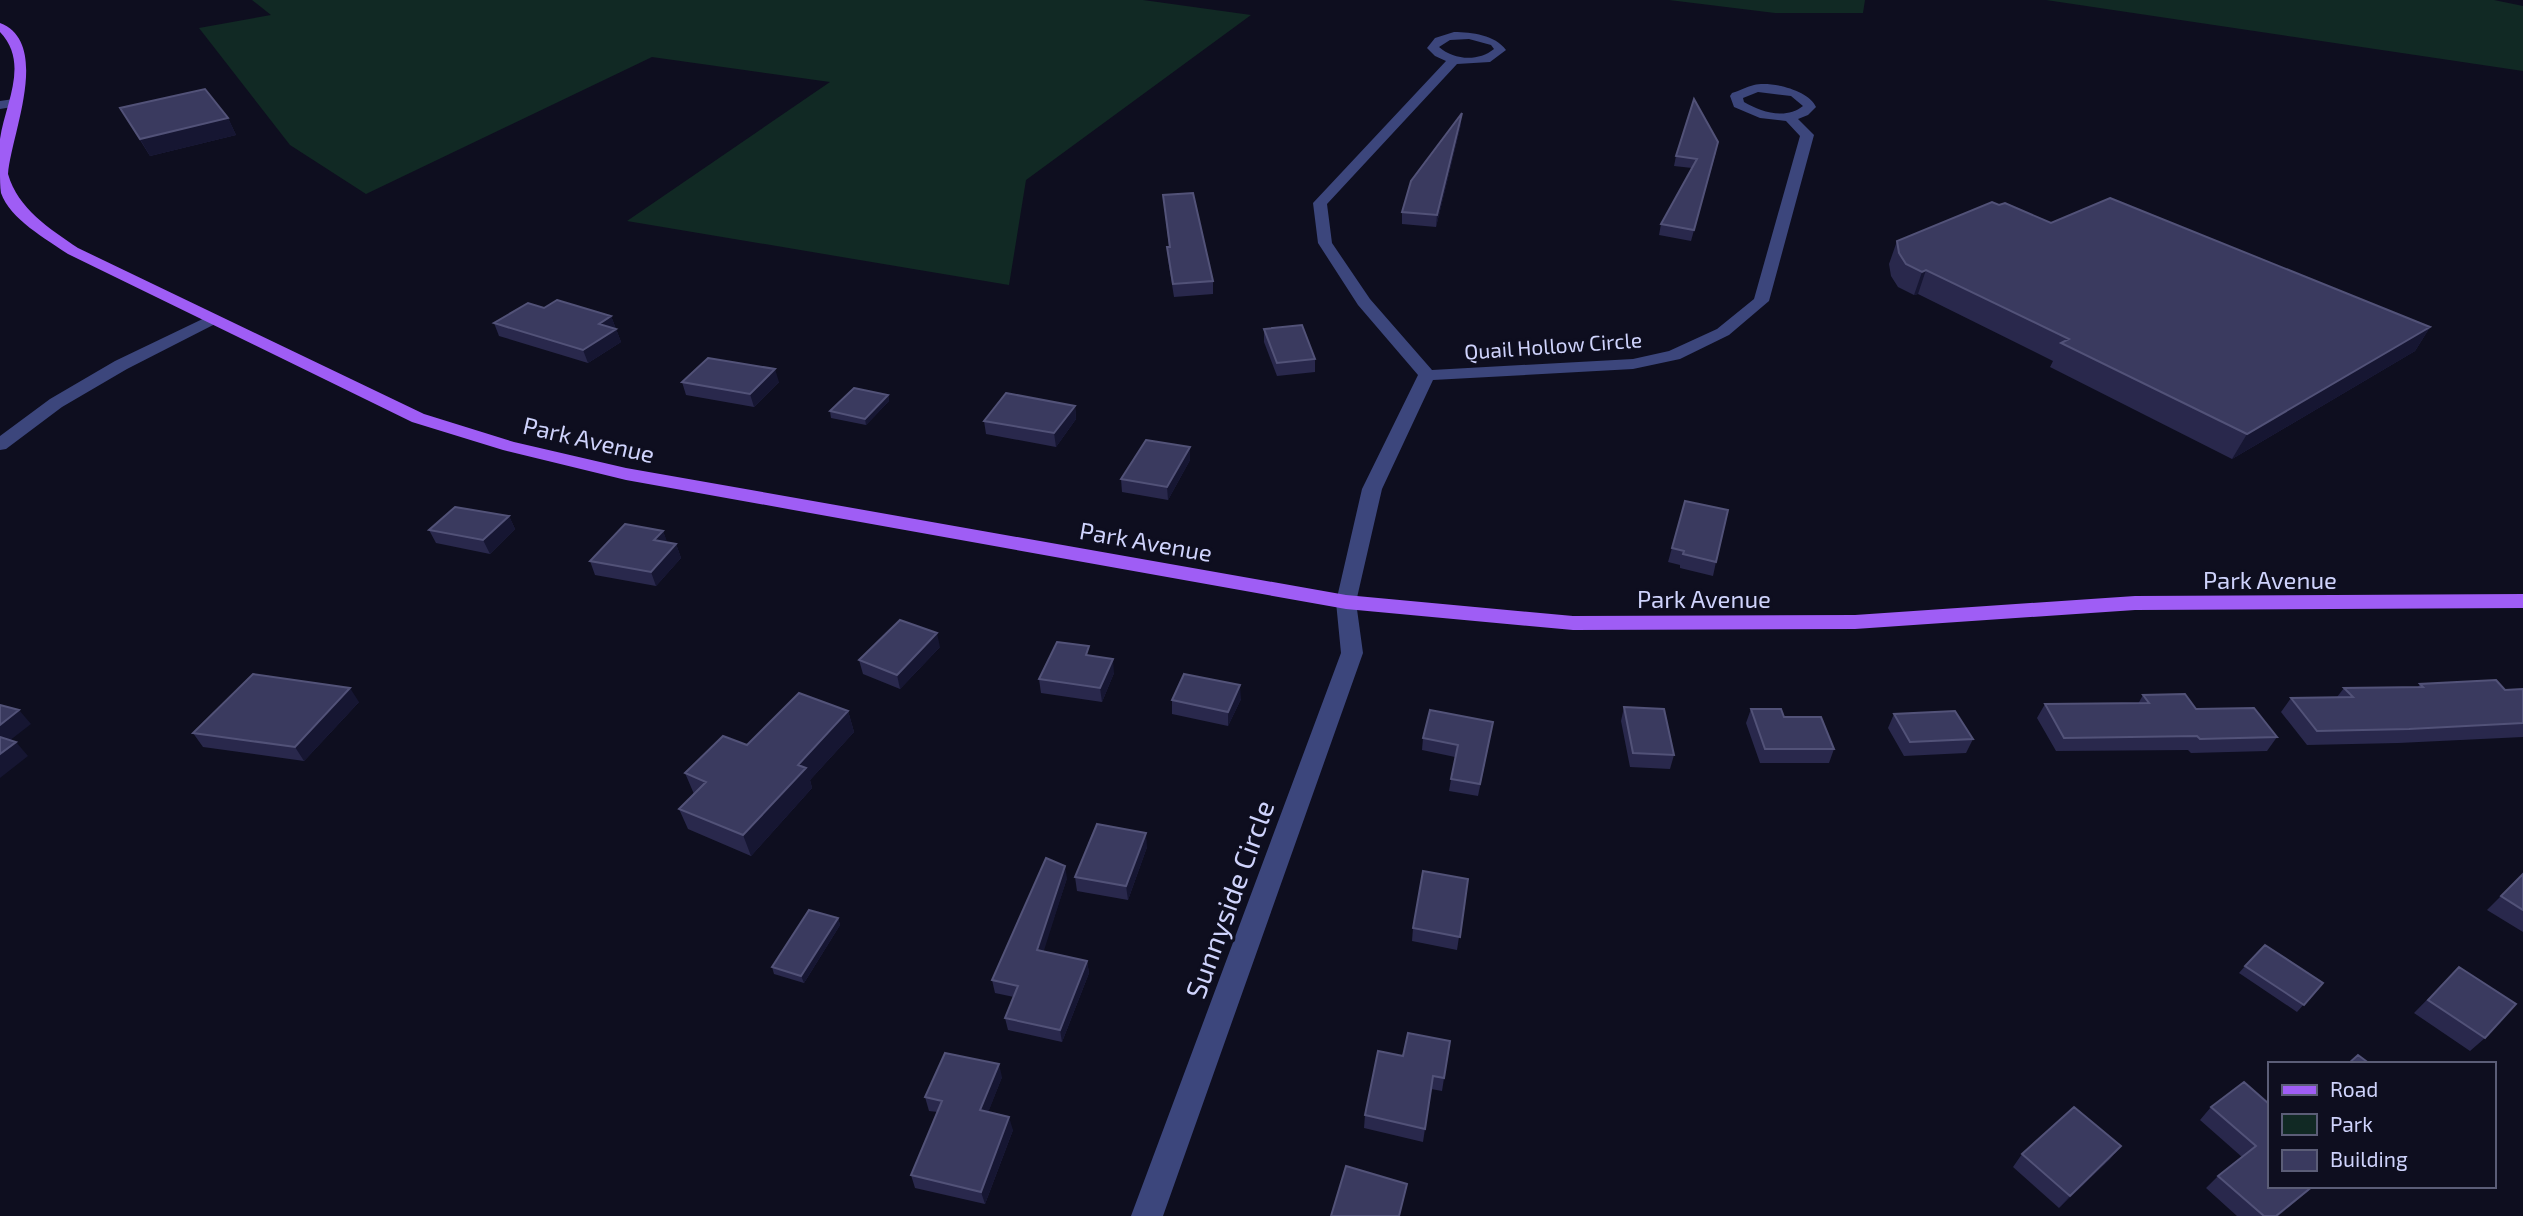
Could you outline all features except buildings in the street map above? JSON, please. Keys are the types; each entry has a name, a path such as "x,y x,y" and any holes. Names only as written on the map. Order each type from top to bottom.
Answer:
{"main road":[{"name":"Park Avenue","path":"0,26 18,49 21,70 7,104 1,175 12,198 25,215 73,251 418,418 509,446 626,474 1346,601 1573,623 1855,622 2135,603 2523,601"}],"street":[{"path":"1427,374 1364,302 1325,243 1320,203 1455,60 1485,59 1500,50 1495,43 1470,36 1450,37 1433,44 1439,55 1455,60"},
{"path":"1769,88 1794,93 1808,102 1810,107 1807,111 1788,116 1765,115 1745,109 1738,104 1736,96 1748,89 1769,88"},
{"name":"Quail Hollow Circle","path":"1427,374 1633,365 1674,355 1723,332 1761,301 1807,135 1788,116"},
{"path":"0,445 56,403 121,365 213,319"},
{"name":"Sunnyside Circle","path":"1147,1216 1352,653 1346,601 1372,489 1427,374"}],"green space":[{"path":"252,0 1143,0 1251,15 1026,180 1009,285 627,221 830,82 652,57 366,194 290,145 199,28 271,15"},
{"path":"1669,0 1865,0 1863,13 1775,13"},
{"path":"2046,0 2494,0 2523,6 2523,71"}]}
